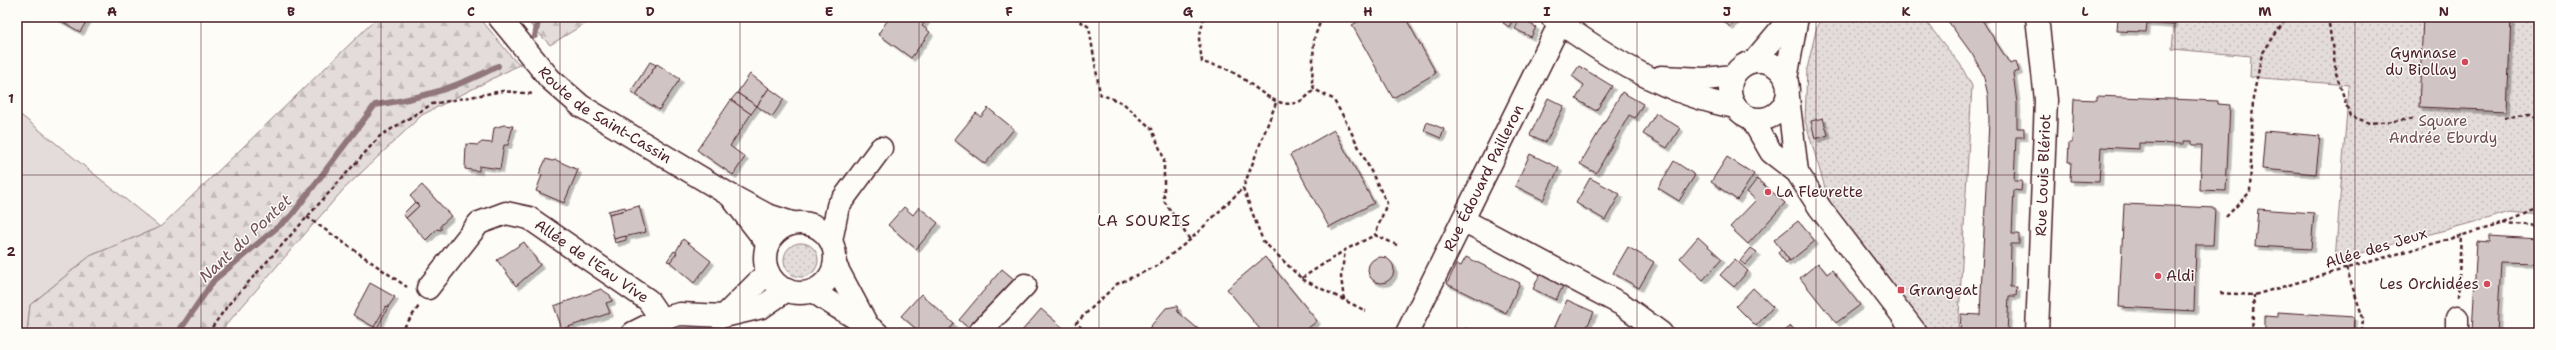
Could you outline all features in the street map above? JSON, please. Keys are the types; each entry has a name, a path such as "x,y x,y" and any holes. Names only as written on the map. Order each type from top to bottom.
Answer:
{"street":[{"name":"Route de Saint-Cassin","path":"499,17 550,79 581,106 728,194 768,215 798,223"},
{"path":"1754,61 1791,17"},
{"path":"1556,20 1646,77 1705,102 1743,113 1770,117 1784,105 1797,17"},
{"name":"Rue Louis Blériot","path":"2037,17 2046,100 2037,333"},
{"name":"Rue Édouard Pailleron","path":"1407,333 1463,220 1556,20"},
{"path":"1797,172 1787,88 1773,64 1764,61 1754,61 1742,66 1733,76 1729,92 1771,152 1797,172 1820,208 1916,333"},
{"path":"1646,77 1705,79 1733,76"},
{"path":"831,241 838,206 881,148"},
{"name":"Route de Saint-Cassin","path":"728,194 768,244"},
{"path":"798,223 822,230 831,241 835,255 835,265 826,282 813,290 796,293 776,284 768,272 765,252 768,244 775,232 838,206"},
{"name":"Allée de l'Eau Vive","path":"428,288 479,223 506,213 529,218 648,300 661,319"},
{"path":"1463,220 1623,305 1661,333"},
{"path":"835,265 872,329"},
{"path":"724,316 768,272"},
{"path":"979,333 1025,285"},
{"name":"Allée de l'Eau Vive","path":"633,333 661,319 680,314 724,316 762,307 787,290"},
{"path":"813,290 833,306 872,329"}],"path":[{"path":"1074,17 1089,27 1100,94 1123,103 1152,130 1164,159 1164,201 1190,240"},
{"path":"1204,17 1200,39 1202,62 1232,71 1276,103 1292,104 1308,97 1314,88"},
{"path":"1302,279 1345,250 1375,235 1387,203 1333,99 1314,88 1312,82 1314,39 1322,17"},
{"path":"2226,217 2250,192 2253,98 2262,54 2287,17"},
{"path":"2328,17 2336,73 2350,116 2370,123 2414,119"},
{"path":"2538,17 2534,73 2539,87"},
{"path":"208,333 228,305 380,136 432,104 503,91 539,95"},
{"path":"1088,333 1076,323 1117,284 1155,267 1190,240 1243,188 1276,103"},
{"path":"2505,117 2529,114 2539,121"},
{"path":"1243,188 1263,241 1302,279 1366,311"},
{"path":"2505,223 2539,208"},
{"path":"307,217 409,289 428,288 423,301 400,333"},
{"name":"Allée des Jeux","path":"2220,293 2254,295 2461,234 2505,223 2539,226"},
{"path":"2457,325 2461,234"},
{"path":"1375,235 1399,246"},
{"path":"1344,300 1342,277 1345,250"},
{"path":"2346,268 2363,318 2362,333"},
{"path":"2252,333 2254,295"}],"green space":[{"path":"378,17 479,17 515,61 521,64 422,115 343,190 219,333 27,333 30,305 90,256 160,227"},
{"path":"523,17 589,17 589,21 550,45"},
{"path":"1822,17 1922,17 1960,64 1972,86 1958,333 1925,333 1829,201 1805,121 1807,69 1817,26"},
{"name":"Square Andrée Eburdy","path":"2175,17 2539,17 2539,215 2511,212 2335,260 2349,85 2250,77 2251,56 2172,49"},
{"path":"17,112 160,227 90,256 30,305 27,333 17,333"},
{"path":"801,243 813,248 818,260 813,272 801,277 789,272 784,260 789,248"}],"building":[{"path":"54,17 89,17 80,32"},
{"path":"890,17 928,17 922,26 930,32 911,58 878,34"},
{"path":"1366,17 1405,17 1436,73 1393,98 1352,25"},
{"path":"1506,17 1514,17 1509,27 1503,23"},
{"path":"1719,17 1738,17 1730,27"},
{"path":"1945,17 1986,17 1982,20 2010,64 2016,62 2019,71 2013,73 2017,103 2017,128 2024,128 2024,137 2016,137 2014,181 2022,181 2021,191 2014,190 2012,234 2019,234 2019,244 2011,244 2010,287 2017,287 2016,296 2009,296 2007,333 1960,333 1961,314 1980,315 1989,121 1988,95 1983,74 1972,54"},
{"path":"2118,17 2173,17 2173,25 2147,23 2146,32 2117,31"},
{"name":"Gymnase du Biollay","path":"2423,17 2511,17 2507,111 2419,107"},
{"path":"1520,19 1536,27 1531,37 1515,29"},
{"path":"650,62 656,65 636,95 631,91"},
{"path":"657,64 680,79 659,110 636,95"},
{"path":"1579,66 1612,86 1596,111 1576,99 1584,85 1572,76"},
{"path":"750,74 769,88 757,106 737,93"},
{"path":"769,88 784,99 772,117 757,106"},
{"path":"1622,92 1643,104 1635,118 1629,115 1596,173 1580,164"},
{"path":"737,93 757,106 751,114 731,100"},
{"path":"2097,96 2218,101 2218,104 2230,105 2226,191 2200,190 2202,145 2192,145 2192,141 2184,141 2184,144 2139,143 2139,149 2101,147 2099,182 2070,181 2071,162 2068,162 2069,143 2072,143 2074,99 2097,100"},
{"path":"1548,98 1564,106 1546,142 1530,135"},
{"path":"731,100 751,114 730,146 745,157 733,175 697,150"},
{"path":"988,108 1014,129 985,164 954,140 976,113 981,117"},
{"path":"1656,113 1680,128 1667,148 1643,134"},
{"path":"1823,118 1828,135 1815,139 1811,121"},
{"path":"1427,122 1444,129 1441,138 1424,131"},
{"path":"504,125 513,126 508,145 504,145 500,169 479,166 479,171 465,169 466,144 478,145 482,142 492,143 494,128"},
{"path":"1334,130 1374,203 1329,227 1290,155"},
{"path":"2265,131 2320,136 2316,174 2262,169"},
{"path":"1530,154 1559,168 1543,200 1515,186"},
{"path":"1727,157 1754,174 1737,200 1711,182"},
{"path":"546,159 552,161 556,160 578,170 564,203 536,191 542,175 539,174"},
{"path":"1674,161 1695,175 1679,201 1658,188"},
{"path":"1590,178 1620,194 1605,220 1576,203"},
{"path":"1757,179 1785,203 1748,244 1730,227 1756,200 1747,192"},
{"path":"422,185 451,216 441,225 441,230 437,229 426,240 406,218 419,206 410,196"},
{"path":"415,202 419,206 406,218 403,214"},
{"name":"Aldi","path":"2124,204 2215,208 2213,245 2196,245 2194,311 2119,307"},
{"path":"639,206 646,232 614,239 609,214"},
{"path":"625,207 626,210 609,214 608,211"},
{"path":"904,207 913,215 919,207 938,223 916,249 888,225"},
{"path":"2258,209 2314,213 2311,249 2255,246"},
{"path":"1798,221 1815,241 1790,261 1774,240"},
{"path":"626,236 626,240 615,243 614,239"},
{"name":"Les Orchidées","path":"2489,236 2539,239 2539,263 2501,262 2497,333 2472,333 2477,241 2489,242"},
{"path":"1698,237 1722,259 1703,280 1680,258"},
{"path":"683,239 711,261 694,283 670,262"},
{"path":"524,242 540,265 516,286 497,260"},
{"path":"1628,247 1654,262 1639,288 1613,273"},
{"path":"1751,248 1757,252 1745,265 1740,261"},
{"path":"1781,249 1789,260 1786,263 1778,253"},
{"path":"674,251 677,253 670,262 667,261"},
{"path":"1265,257 1317,321 1302,333 1263,333 1227,289"},
{"path":"1381,257 1390,261 1394,270 1390,279 1381,283 1372,279 1368,270 1372,261"},
{"path":"1466,257 1520,283 1506,313 1447,284 1456,264 1461,266"},
{"path":"1735,259 1748,271 1734,287 1720,275"},
{"path":"1818,263 1827,274 1832,270 1860,305 1836,323 1800,278"},
{"path":"1002,269 1015,280 971,330 959,320"},
{"path":"1540,274 1563,286 1556,300 1533,289"},
{"path":"370,283 395,297 374,327 353,315"},
{"path":"1753,288 1773,307 1756,326 1736,306"},
{"path":"601,289 610,295 612,301 606,303 610,313 562,329 554,306"},
{"path":"921,294 954,324 946,333 921,333 901,316"},
{"path":"1567,300 1594,312 1584,333 1552,333"},
{"path":"386,306 388,307 377,328 374,327"},
{"path":"1177,306 1178,312 1203,333 1145,333 1166,308"},
{"path":"1041,309 1069,333 1020,333"},
{"path":"2278,312 2354,317 2353,333 2265,333 2265,316 2278,317"},
{"path":"1791,326 1797,333 1782,333"},
{"path":"1466,328 1475,333 1464,333"}],"waterway":[{"path":"535,36 539,17"},
{"name":"Nant du Pontet","path":"178,333 214,280 291,216 375,105 408,99 438,91 483,74 498,66"}],"place":[{"name":"Gymnase du Biollay","path":"2465,62"},
{"name":"La Fleurette","path":"1768,192"},
{"name":"Aldi","path":"2158,276"},
{"name":"Les Orchidées","path":"2487,284"},
{"name":"Grangeat","path":"1901,290"}],"district":[{"name":"LA SOURIS","path":"1144,220"}]}
